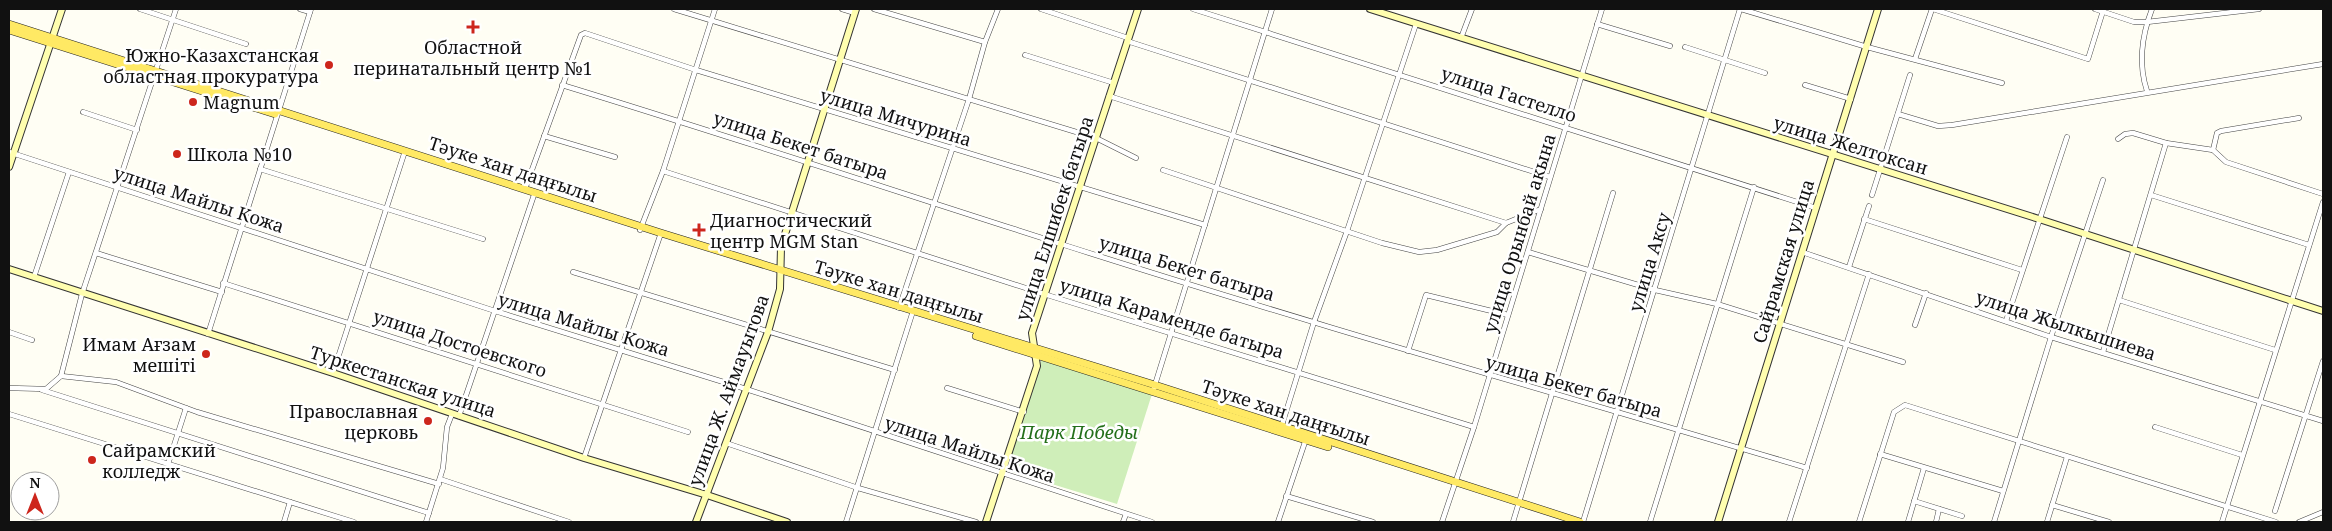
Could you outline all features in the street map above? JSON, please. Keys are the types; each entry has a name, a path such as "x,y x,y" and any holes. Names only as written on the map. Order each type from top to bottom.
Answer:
{"main road":[{"path":"9,167 11,152 62,9"},
{"name":"улица Елшибек батыра","path":"986,522 1024,412 1037,366 1032,333 1138,9"},
{"name":"улица Желтоксан","path":"1370,9 2039,219 2323,311"},
{"name":"Сайрамская улица","path":"1718,522 1878,9"},
{"name":"улица Ж. Аймауытова","path":"696,522 768,332 780,289 781,247 790,214 856,11"},
{"name":"Тәуке хан даңғылы","path":"9,24 52,40 525,189 535,194"},
{"name":"Тәуке хан даңғылы","path":"9,30 52,40"},
{"name":"Тәуке хан даңғылы","path":"405,152 659,235 913,312 1519,505 1581,522"},
{"name":"Туркестанская улица","path":"9,269 333,373 584,458 707,495 787,522"},
{"name":"Тәуке хан даңғылы","path":"1519,505 1567,522"}],"street":[{"path":"140,9 246,44"},
{"path":"41,390 46,389 61,376 82,294 176,9"},
{"path":"208,334 240,227 311,10 300,9"},
{"path":"674,9 1096,138 1136,158"},
{"path":"641,228 663,171 715,9"},
{"path":"842,9 856,11"},
{"path":"874,9 985,42"},
{"path":"899,308 969,99 985,42 998,9"},
{"path":"1041,9 1250,81 1550,177"},
{"name":"улица Гастелло","path":"1193,9 1816,208"},
{"path":"1154,388 1272,9"},
{"path":"1461,38 1472,9"},
{"name":"улица Орынбай акына","path":"1442,522 1490,376 1602,9"},
{"path":"1741,9 1867,47 2002,83"},
{"name":"улица Аксу","path":"1581,522 1656,290 1707,116 1741,9"},
{"path":"1915,59 1933,9 2088,59 2103,11"},
{"path":"2095,9 2134,22 2259,9"},
{"path":"2147,91 2142,64 2147,22 2152,9"},
{"path":"1281,429 1314,322 1347,231 1416,24"},
{"path":"1597,24 1670,46"},
{"name":"улица Мичурина","path":"562,85 581,36 591,34 696,70 1205,225"},
{"path":"1685,47 1765,73"},
{"path":"1025,55 1114,83"},
{"path":"1898,114 1938,126 1952,125 2147,91 2323,64"},
{"path":"1872,195 1910,74"},
{"path":"525,189 562,85"},
{"name":"улица Бекет батыра","path":"562,85 934,202 1060,244 1490,376 1554,393 1807,468"},
{"path":"1806,85 1851,99"},
{"path":"1109,96 1506,223"},
{"path":"83,112 137,130"},
{"path":"2213,150 2217,133 2221,131 2298,118"},
{"path":"2118,139 2124,134 2133,133 2166,143 2213,150 2226,162 2323,194"},
{"path":"544,136 615,157"},
{"path":"2006,322 2067,137"},
{"path":"2102,352 2166,143"},
{"name":"улица Майлы Кожа","path":"11,152 495,311 746,389 1152,522"},
{"path":"333,373 405,152"},
{"path":"260,169 483,239"},
{"path":"1163,170 1347,231 1419,252 1437,250 1497,232 1506,223 1541,209"},
{"name":"улица Караменде батыра","path":"663,171 790,214 1044,294 1300,371 1474,427"},
{"path":"34,277 70,172"},
{"path":"1994,522 2051,337 2103,180"},
{"path":"1650,522 1754,187"},
{"path":"459,416 535,194"},
{"path":"1513,522 1591,272 1613,194"},
{"path":"2150,195 2309,245"},
{"path":"2222,522 2323,202"},
{"path":"1849,267 1869,206"},
{"path":"1864,219 2022,270"},
{"path":"584,458 659,235"},
{"path":"1528,252 1656,290 1717,304 1903,362"},
{"name":"улица Жылкышиева","path":"1802,252 2051,337 2323,421"},
{"path":"96,253 222,292"},
{"path":"573,272 895,370"},
{"path":"1789,522 1869,274"},
{"name":"улица Достоевского","path":"223,283 603,403 688,432"},
{"path":"1915,325 1926,294"},
{"path":"1408,351 1426,295 1508,315"},
{"path":"2119,300 2276,350"},
{"path":"846,522 876,433 913,312"},
{"path":"9,332 32,340"},
{"path":"2275,511 2323,361"},
{"path":"61,376 116,382 186,408 439,481 570,522"},
{"path":"9,388 41,390 429,513"},
{"path":"948,388 1024,412"},
{"path":"1859,522 1894,412 1900,406 1910,406 2276,522"},
{"path":"168,464 176,434 186,408"},
{"path":"9,414 354,522"},
{"path":"426,522 444,463 447,424 452,414"},
{"path":"2155,427 2242,455"},
{"path":"1278,522 1306,437"},
{"path":"726,443 858,488 976,522"},
{"path":"1880,454 2003,491"},
{"path":"2047,522 2067,457"},
{"path":"1908,522 1924,468"},
{"path":"1286,496 1373,522"},
{"path":"1914,501 1962,516"},
{"path":"284,522 290,502"},
{"path":"2052,505 2109,522"},
{"path":"1936,522 1939,509"},
{"path":"2298,522 2323,512"},
{"path":"1123,522 1126,514"}],"green space":[{"name":"Парк Победы","path":"1041,360 1152,394 1117,504 1006,470"}],"place":[{"name":"Областной перинатальный центр №1","path":"473,27"},
{"name":"Южно-Казахстанская областная прокуратура","path":"329,65"},
{"name":"Magnum","path":"193,102"},
{"name":"Школа №10","path":"177,154"},
{"name":"Диагностический центр MGM Stan","path":"699,230"},
{"name":"Имам Ағзам мешіті","path":"206,354"},
{"name":"Православная церковь","path":"428,421"},
{"name":"Сайрамский колледж","path":"92,460"}]}
